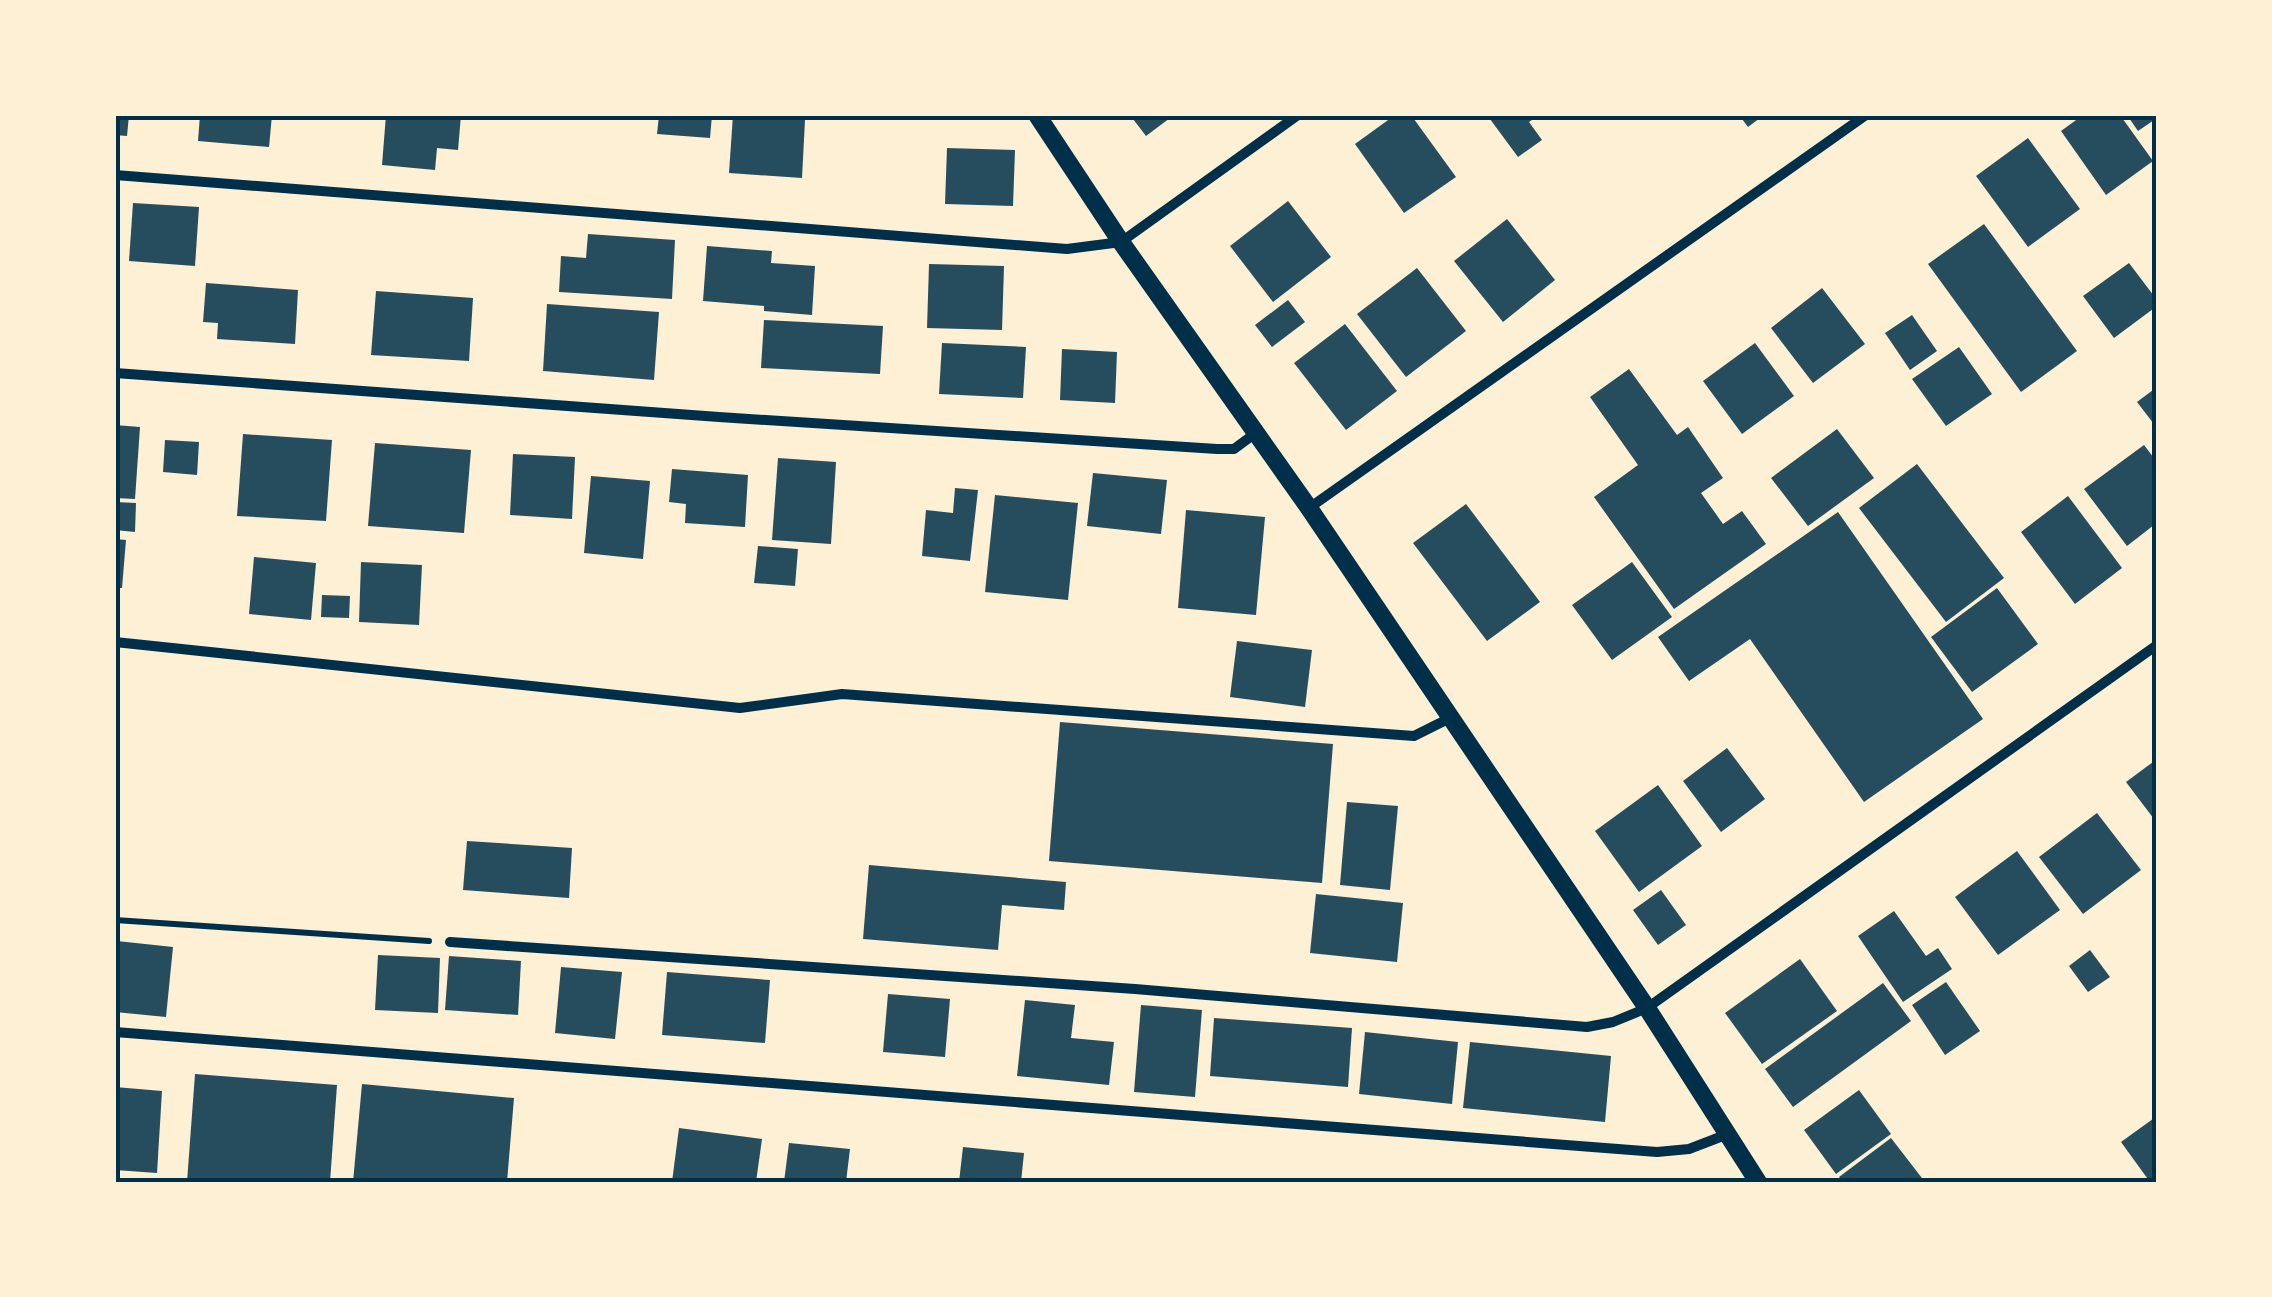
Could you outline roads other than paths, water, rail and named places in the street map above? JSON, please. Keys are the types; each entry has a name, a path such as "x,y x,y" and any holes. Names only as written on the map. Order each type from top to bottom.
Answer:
{"street":[{"path":"1036,115 1309,508 1646,1008 1758,1182"},
{"path":"115,175 1067,248 1121,242 1298,115"},
{"path":"1309,508 1866,115"},
{"path":"115,373 1217,450 1234,449 1257,432"},
{"path":"115,642 740,708 842,694 1414,736 1450,718"},
{"path":"450,942 1135,989 1588,1028 1646,1008 2157,645"},
{"path":"115,1032 1657,1152 1689,1149 1728,1134"}]}
